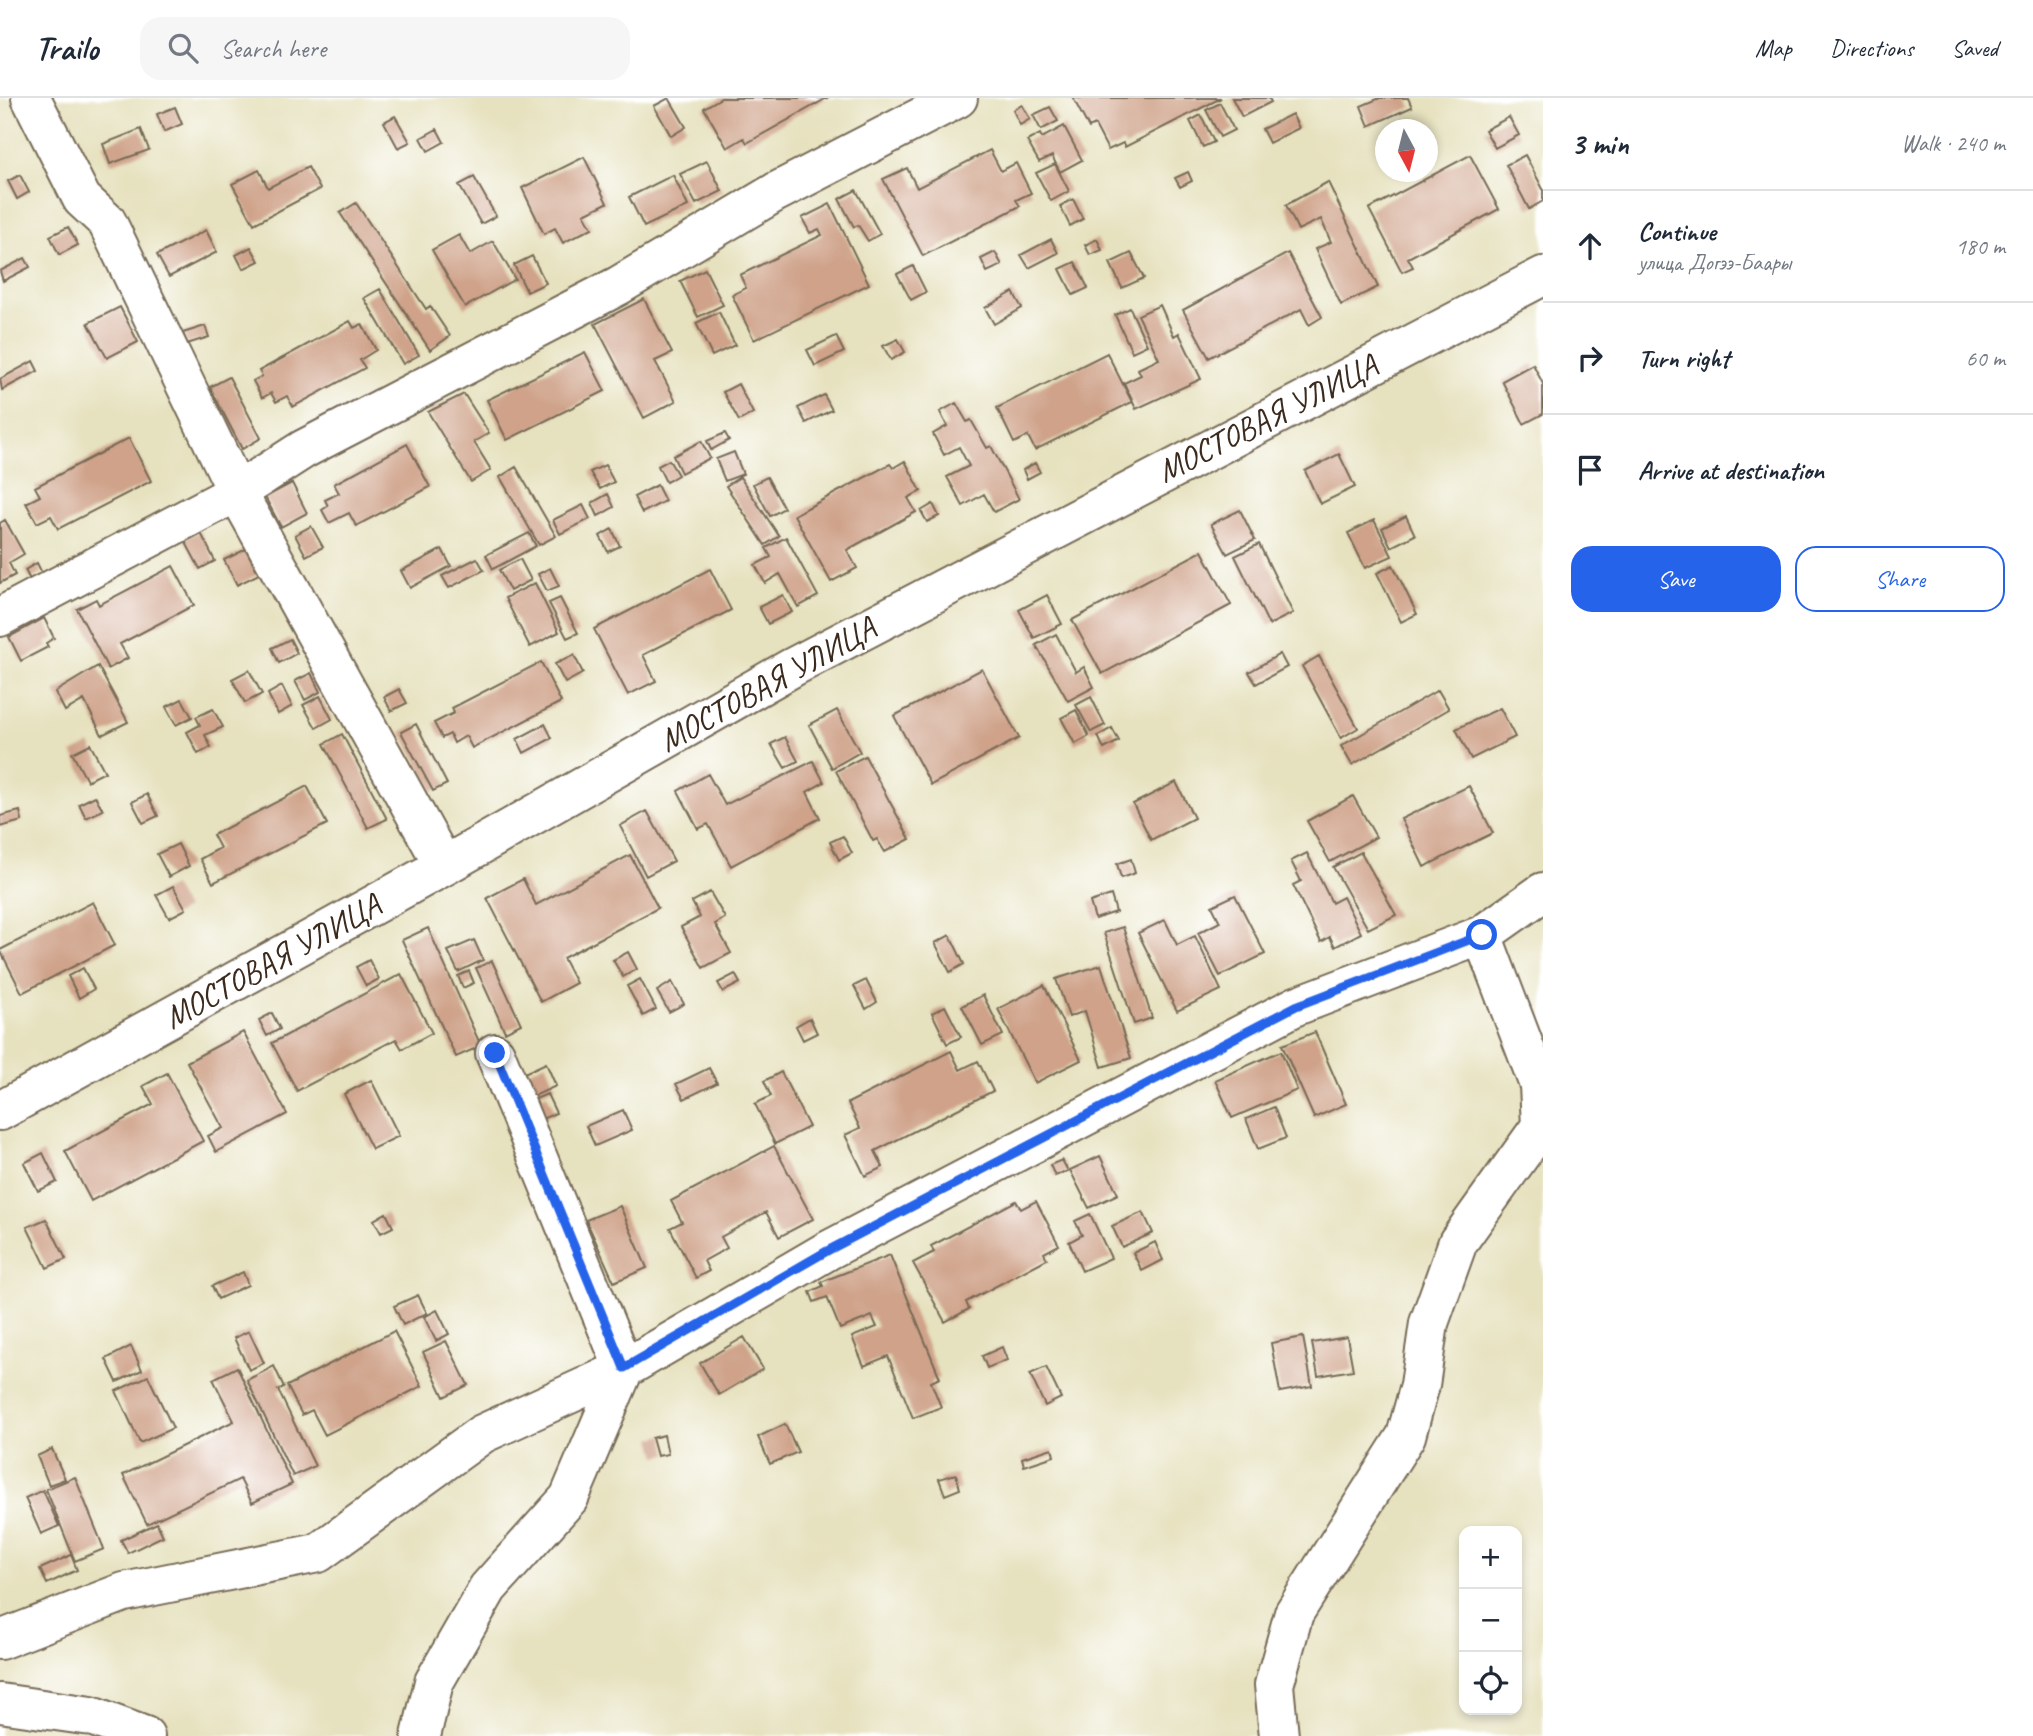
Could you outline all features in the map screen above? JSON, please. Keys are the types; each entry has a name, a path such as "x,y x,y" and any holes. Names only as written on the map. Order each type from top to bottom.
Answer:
{"street":[{"path":"31,98 82,199 107,222 237,492 444,866"},
{"path":"0,617 237,492 304,449 618,286 776,192 958,98"},
{"name":"МОСТОВАЯ УЛИЦА","path":"0,1111 444,866 793,667 1543,276"},
{"path":"0,1640 124,1591 318,1553 482,1434 624,1368 827,1251 1296,1006 1482,935 1543,892"},
{"path":"1279,1736 1274,1685 1294,1613 1406,1436 1420,1385 1429,1323 1458,1242 1541,1126 1539,1085 1482,935"},
{"path":"421,1736 434,1682 488,1588 569,1498 624,1368 495,1053"},
{"path":"0,1703 91,1716 145,1736"}],"building":[{"path":"669,98 686,127 671,136 654,106"},
{"path":"721,98 827,98 747,143 744,138 727,148 704,108"},
{"path":"1073,98 1221,98 1125,147 1123,143 1108,150 1095,125 1089,128"},
{"path":"1232,98 1269,98 1271,102 1242,117"},
{"path":"1380,98 1408,98 1412,107 1385,119 1375,119 1375,123 1369,126 1361,106"},
{"path":"1220,103 1234,130 1220,137 1206,110"},
{"path":"1022,105 1030,119 1020,125 1013,110"},
{"path":"175,107 182,124 164,132 157,114"},
{"path":"1050,107 1058,121 1041,130 1033,115"},
{"path":"1292,114 1299,128 1269,143 1262,129"},
{"path":"1201,115 1214,142 1203,147 1190,121"},
{"path":"395,116 410,142 398,148 384,122"},
{"path":"1509,117 1519,135 1495,148 1485,130"},
{"path":"1064,126 1082,160 1060,172 1052,156 1039,162 1027,141 1040,134 1042,138"},
{"path":"141,129 149,150 110,164 103,144"},
{"path":"437,129 444,142 428,151 421,138"},
{"path":"990,150 1001,171 1016,163 1031,193 1016,200 1020,206 923,256 883,179 907,168 917,188"},
{"path":"1470,155 1499,209 1408,258 1413,267 1402,272 1369,209 1420,182 1438,182 1438,172"},
{"path":"1525,155 1543,189 1543,201 1529,209 1506,165"},
{"path":"584,157 607,203 584,214 592,228 563,243 555,228 544,234 522,188"},
{"path":"707,161 722,191 696,204 680,174"},
{"path":"1055,164 1069,191 1051,201 1036,173"},
{"path":"308,167 320,189 254,224 232,184 259,170 268,188"},
{"path":"1188,172 1192,181 1180,187 1175,178"},
{"path":"20,175 29,192 17,199 8,181"},
{"path":"673,175 688,206 644,227 629,197"},
{"path":"474,177 496,216 481,224 459,185"},
{"path":"1328,182 1378,287 1341,305 1315,249 1331,242 1321,219 1298,230 1286,205"},
{"path":"856,190 880,234 868,241 858,225 854,227 839,199"},
{"path":"1073,199 1083,219 1070,226 1060,206"},
{"path":"356,203 426,309 430,306 450,336 430,350 340,213"},
{"path":"830,204 869,284 754,340 732,295 746,288 740,275 822,235 819,229 810,233 802,218"},
{"path":"68,227 78,245 59,255 50,236"},
{"path":"206,230 217,252 169,277 157,255"},
{"path":"459,235 470,254 493,241 515,279 465,307 432,250"},
{"path":"1051,239 1058,253 1029,268 1021,255"},
{"path":"1097,239 1102,250 1090,255 1085,245"},
{"path":"251,247 259,261 243,269 236,255"},
{"path":"995,252 1002,265 987,272 981,259"},
{"path":"1131,253 1144,278 1122,288 1110,263"},
{"path":"1288,253 1322,317 1309,325 1301,309 1209,358 1183,310"},
{"path":"532,256 546,283 527,292 514,265"},
{"path":"25,258 30,267 3,281 0,271"},
{"path":"1075,262 1088,288 1073,295 1060,269"},
{"path":"913,266 926,292 911,300 897,274"},
{"path":"705,269 723,305 698,317 680,281"},
{"path":"380,289 419,355 403,364 364,298"},
{"path":"1013,292 1022,308 994,324 985,308"},
{"path":"644,299 672,353 655,361 676,401 644,418 595,324"},
{"path":"1160,305 1174,336 1179,333 1201,379 1136,409 1124,383 1141,375 1138,369 1159,359 1138,315"},
{"path":"120,307 138,342 107,358 88,323"},
{"path":"1130,308 1147,345 1132,352 1115,315"},
{"path":"719,312 735,345 712,356 696,323"},
{"path":"350,321 354,328 362,324 376,350 360,360 365,368 293,407 287,396 276,402 271,393 262,398 253,381 262,376 259,371"},
{"path":"205,326 209,337 187,344 183,333"},
{"path":"836,336 844,352 815,366 807,350"},
{"path":"898,339 905,352 891,360 883,346"},
{"path":"585,352 605,391 507,440 487,400"},
{"path":"1107,353 1132,402 1035,450 1028,436 1014,443 997,408"},
{"path":"33,361 38,371 2,390 0,379"},
{"path":"1533,364 1543,384 1543,414 1524,424 1502,381"},
{"path":"229,377 261,438 242,449 210,387"},
{"path":"738,384 753,413 739,421 723,392"},
{"path":"464,394 489,433 474,442 491,470 471,482 428,412"},
{"path":"824,395 832,410 806,423 798,408"},
{"path":"956,403 967,422 971,420 987,448 991,446 1019,499 994,512 984,494 963,506 947,477 969,466 959,447 944,455 933,434 947,426 940,412"},
{"path":"725,433 729,440 711,450 707,441"},
{"path":"129,438 151,481 58,529 51,516 37,523 26,503 40,496 35,487"},
{"path":"701,441 710,458 681,473 673,456"},
{"path":"407,444 430,487 356,526 349,513 329,523 322,510 328,506 325,500 339,493 334,484"},
{"path":"734,452 743,474 725,481 716,459"},
{"path":"1339,454 1355,487 1320,504 1305,471"},
{"path":"669,460 678,475 666,482 658,466"},
{"path":"905,461 921,491 908,498 916,512 847,550 857,568 831,582 794,515 890,464 893,468"},
{"path":"1035,463 1040,472 1027,479 1023,470"},
{"path":"605,465 614,482 600,489 590,472"},
{"path":"516,467 556,536 539,545 500,477"},
{"path":"740,477 779,536 765,545 726,486"},
{"path":"767,477 784,508 770,516 753,484"},
{"path":"292,483 307,513 281,527 265,497"},
{"path":"657,485 665,501 642,513 634,497"},
{"path":"608,494 614,507 598,516 592,503"},
{"path":"933,504 939,516 927,522 921,511"},
{"path":"583,505 590,519 560,534 553,520"},
{"path":"1240,510 1255,540 1227,554 1211,524"},
{"path":"1406,516 1415,535 1391,547 1382,528"},
{"path":"5,520 24,554 9,563 15,575 0,583 0,523"},
{"path":"1374,520 1392,556 1365,568 1348,533"},
{"path":"311,526 323,547 306,556 295,535"},
{"path":"612,529 620,546 608,552 600,536"},
{"path":"200,531 215,561 200,569 184,539"},
{"path":"529,533 536,546 493,569 486,555"},
{"path":"786,537 818,596 798,607 780,574 765,583 755,565 771,557 766,548"},
{"path":"1259,544 1293,613 1269,625 1235,556"},
{"path":"246,549 259,574 237,585 224,560"},
{"path":"442,549 451,566 410,588 401,571"},
{"path":"1202,551 1231,605 1102,674 1072,620"},
{"path":"477,558 484,570 449,588 442,576"},
{"path":"520,559 531,580 510,591 499,570"},
{"path":"37,563 42,573 30,580 25,570"},
{"path":"1393,565 1417,614 1401,622 1377,573"},
{"path":"173,566 194,605 120,644 128,658 108,669 77,609 96,599 99,605"},
{"path":"550,568 559,586 547,591 538,574"},
{"path":"710,569 731,610 643,655 656,681 628,695 594,629"},
{"path":"535,583 559,632 530,647 505,598"},
{"path":"783,595 792,612 768,624 759,607"},
{"path":"1047,595 1062,624 1034,638 1019,610"},
{"path":"560,598 578,633 567,638 549,603"},
{"path":"44,618 54,638 46,643 48,647 21,661 9,637"},
{"path":"1056,634 1076,672 1084,667 1094,687 1068,701 1036,645"},
{"path":"290,639 297,653 279,663 272,648"},
{"path":"1280,654 1287,667 1256,684 1249,672"},
{"path":"574,655 583,673 565,683 555,664"},
{"path":"1319,656 1358,728 1341,738 1302,666"},
{"path":"541,662 561,702 472,748 466,736 454,743 450,734 442,738 434,723 454,713 452,708"},
{"path":"98,666 128,722 102,735 84,700 65,711 55,692"},
{"path":"982,669 1019,738 931,785 894,716"},
{"path":"249,670 262,694 245,703 232,679"},
{"path":"311,673 320,692 305,700 295,681"},
{"path":"282,686 292,706 278,714 268,694"},
{"path":"399,689 407,703 391,711 384,697"},
{"path":"1438,690 1449,709 1352,765 1341,746"},
{"path":"320,696 332,719 316,728 303,705"},
{"path":"1091,697 1105,725 1091,732 1076,705"},
{"path":"182,699 192,717 176,725 166,707"},
{"path":"1500,708 1515,737 1471,759 1456,729"},
{"path":"213,709 223,727 205,735 211,747 198,754 187,732 200,725 196,717"},
{"path":"837,710 860,752 832,768 809,725"},
{"path":"1076,710 1089,736 1075,744 1061,718"},
{"path":"416,724 447,784 433,791 401,732"},
{"path":"545,724 552,738 524,753 517,739"},
{"path":"1112,728 1119,741 1104,749 1098,736"},
{"path":"342,734 387,819 368,828 324,744"},
{"path":"785,737 798,761 785,768 771,744"},
{"path":"90,744 105,772 87,781 72,753"},
{"path":"865,756 910,839 885,852 877,839 873,841 836,771"},
{"path":"813,761 824,782 807,792 820,818 731,866 708,824 698,829 678,791 708,774 725,805"},
{"path":"1176,782 1194,818 1151,840 1133,804"},
{"path":"307,786 327,824 213,883 200,859 220,848 213,835"},
{"path":"1469,786 1493,833 1424,867 1401,819"},
{"path":"147,794 158,816 143,823 132,802"},
{"path":"95,796 103,810 86,818 79,804"},
{"path":"1353,796 1376,837 1330,862 1307,821"},
{"path":"20,811 22,821 0,827 0,816"},
{"path":"647,811 674,861 646,876 620,826"},
{"path":"843,836 852,853 839,860 830,842"},
{"path":"178,844 189,866 169,877 157,854"},
{"path":"1361,852 1396,915 1368,929 1333,867"},
{"path":"1307,853 1332,903 1343,897 1361,933 1335,947 1330,937 1321,942 1293,885 1301,881 1291,861"},
{"path":"630,855 658,908 563,958 576,983 541,1002 487,898 523,879 536,905"},
{"path":"1131,859 1135,873 1121,878 1117,864"},
{"path":"173,886 186,909 169,918 156,895"},
{"path":"710,892 725,918 715,924 731,953 703,968 681,927 700,917 692,902"},
{"path":"1111,895 1116,912 1095,919 1090,902"},
{"path":"1235,895 1265,954 1220,976 1198,933 1220,922 1212,906"},
{"path":"93,902 115,945 22,993 0,950"},
{"path":"1165,920 1177,945 1195,936 1221,990 1177,1011 1138,933"},
{"path":"1123,927 1152,1018 1134,1024 1104,933"},
{"path":"428,928 481,1046 456,1057 402,940"},
{"path":"950,935 964,964 950,972 935,943"},
{"path":"474,940 483,960 458,972 448,951"},
{"path":"628,952 637,969 623,977 613,960"},
{"path":"369,960 379,979 366,986 356,967"},
{"path":"492,961 521,1024 505,1032 476,968"},
{"path":"1101,965 1131,1058 1102,1067 1085,1011 1069,1017 1056,979"},
{"path":"83,968 94,989 79,998 68,976"},
{"path":"469,971 474,983 463,988 458,976"},
{"path":"401,974 432,1033 402,1049 396,1039 297,1091 272,1043"},
{"path":"735,974 740,983 723,992 718,983"},
{"path":"640,979 656,1009 643,1016 627,986"},
{"path":"866,980 877,1002 866,1009 854,986"},
{"path":"672,982 684,1004 669,1012 657,991"},
{"path":"1044,985 1081,1060 1035,1083 998,1009"},
{"path":"983,995 1003,1035 982,1045 962,1006"},
{"path":"945,1006 961,1037 947,1044 932,1013"},
{"path":"272,1013 280,1029 267,1036 259,1020"},
{"path":"810,1018 817,1033 803,1040 796,1026"},
{"path":"243,1032 287,1114 216,1152 208,1136 223,1128 187,1062"},
{"path":"1315,1032 1346,1104 1314,1118 1282,1045"},
{"path":"951,1051 960,1070 978,1061 993,1091 875,1151 883,1167 865,1176 845,1135 860,1128 848,1103"},
{"path":"1281,1051 1297,1090 1232,1118 1215,1080"},
{"path":"546,1063 556,1086 532,1097 522,1074"},
{"path":"709,1068 717,1083 684,1099 676,1084"},
{"path":"781,1072 809,1127 775,1144 755,1104 771,1096 764,1081"},
{"path":"167,1073 203,1141 91,1201 65,1151 153,1104 143,1086"},
{"path":"371,1080 399,1136 372,1149 344,1094"},
{"path":"547,1094 556,1113 542,1119 533,1100"},
{"path":"1274,1107 1286,1138 1258,1149 1246,1119"},
{"path":"623,1110 632,1130 595,1146 586,1126"},
{"path":"774,1146 813,1219 779,1237 766,1212 721,1237 727,1248 704,1261 709,1271 696,1278 670,1228 682,1222 671,1201"},
{"path":"43,1153 57,1182 38,1191 24,1163"},
{"path":"1100,1156 1118,1194 1089,1208 1070,1170"},
{"path":"1062,1160 1068,1171 1055,1176 1050,1165"},
{"path":"1016,1201 1021,1209 1036,1201 1059,1245 1044,1253 1047,1259 966,1302 969,1309 945,1322 913,1263 934,1252 931,1246"},
{"path":"620,1206 647,1268 614,1282 586,1220"},
{"path":"1143,1212 1153,1233 1122,1247 1112,1226"},
{"path":"386,1213 393,1227 381,1233 374,1220"},
{"path":"1090,1214 1111,1258 1082,1271 1069,1242 1082,1235 1075,1221"},
{"path":"46,1219 66,1259 47,1268 27,1227"},
{"path":"1155,1242 1163,1260 1142,1271 1133,1253"},
{"path":"890,1255 940,1378 931,1382 941,1407 913,1418 888,1356 864,1366 852,1337 877,1327 872,1316 840,1329 827,1297 814,1302 810,1292 823,1286 821,1282"},
{"path":"243,1272 248,1285 218,1299 212,1286"},
{"path":"418,1295 427,1313 403,1325 394,1306"},
{"path":"437,1310 449,1334 436,1341 424,1317"},
{"path":"249,1331 264,1363 249,1370 234,1338"},
{"path":"394,1331 422,1386 325,1435 312,1410 302,1415 287,1386"},
{"path":"744,1337 763,1369 719,1395 700,1363"},
{"path":"1303,1337 1312,1386 1280,1392 1271,1343"},
{"path":"1347,1337 1353,1370 1318,1376 1312,1343"},
{"path":"446,1341 468,1385 444,1397 423,1352"},
{"path":"131,1346 142,1370 117,1382 106,1359"},
{"path":"1002,1347 1007,1360 987,1368 982,1356"},
{"path":"274,1366 284,1387 278,1390 315,1466 293,1476 247,1380"},
{"path":"237,1367 292,1484 252,1503 240,1479 147,1524 123,1475 234,1421 213,1379"},
{"path":"1046,1367 1061,1398 1045,1406 1030,1374"},
{"path":"148,1376 173,1428 140,1443 116,1391"},
{"path":"785,1424 798,1452 770,1464 758,1437"},
{"path":"664,1435 668,1454 657,1456 652,1438"},
{"path":"1052,1448 1054,1456 1024,1466 1022,1458"},
{"path":"52,1449 65,1479 49,1485 37,1456"},
{"path":"956,1474 960,1489 945,1495 939,1479"},
{"path":"75,1477 104,1549 75,1561 46,1489"},
{"path":"43,1490 59,1526 41,1534 25,1498"},
{"path":"157,1523 163,1536 128,1553 121,1540"},
{"path":"71,1555 77,1570 47,1584 40,1569"}],"route":[{"path":"495,1053 624,1368 827,1251 1296,1006 1482,935"}]}
